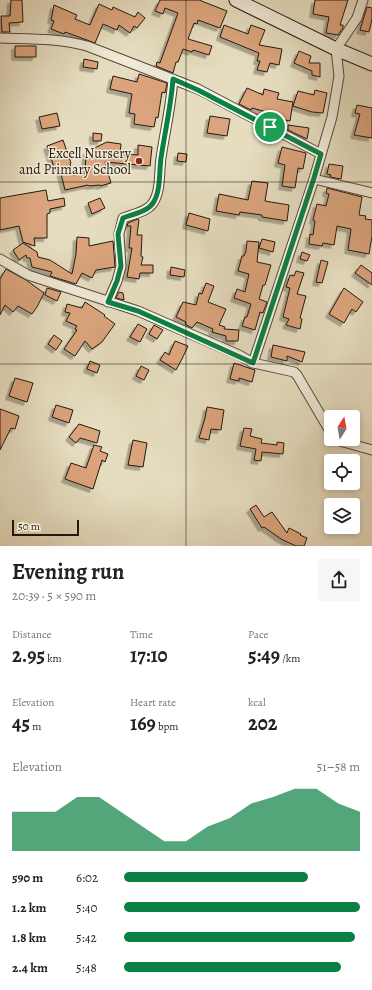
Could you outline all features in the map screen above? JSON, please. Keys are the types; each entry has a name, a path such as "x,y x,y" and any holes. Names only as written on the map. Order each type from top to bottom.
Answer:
{"street":[{"path":"236,0 336,49 372,64"},
{"path":"253,363 314,178 332,117 339,76 336,49 356,18 364,0"},
{"path":"0,38 71,41 87,46 198,90 321,154"},
{"path":"108,302 117,281 121,266 118,234 123,218 149,207 156,196 171,102 173,79"},
{"path":"314,178 372,193"},
{"path":"0,259 28,275 144,314 253,363 294,372 324,421"},
{"path":"358,446 372,450"}],"building":[{"path":"11,0 22,0 23,22 9,23 10,32 2,32 1,16 10,16"},
{"path":"160,0 199,0 227,11 220,28 198,20 197,24 194,23 188,39 212,46 209,55 193,50 192,52 183,49 178,62 176,62 173,73 156,66 157,62 160,63 178,13 165,8 163,14 155,11"},
{"path":"315,0 348,0 340,25 343,25 343,28 338,35 326,33 329,17 313,14"},
{"path":"99,4 112,10 113,7 135,17 138,12 145,18 137,28 134,26 130,33 119,25 117,30 103,24 95,43 65,32 64,34 51,29 54,21 51,20 54,5 77,15 75,19 90,25"},
{"path":"367,7 372,8 372,19 369,32 360,30"},
{"path":"224,25 248,34 251,25 265,30 259,45 282,49 279,65 270,63 267,72 257,70 260,61 257,61 259,53 220,37"},
{"path":"15,46 36,46 36,57 15,57"},
{"path":"299,51 311,56 309,63 320,63 320,77 312,75 312,71 294,63"},
{"path":"84,59 98,62 97,69 83,67"},
{"path":"139,74 167,83 165,93 162,92 158,118 156,117 154,127 134,124 135,114 129,113 132,94 110,89 113,76 137,82"},
{"path":"247,88 263,95 264,89 279,93 277,99 293,102 290,121 281,119 281,116 252,108 251,110 239,104"},
{"path":"315,90 327,93 323,113 312,112 293,106 298,91 314,95"},
{"path":"357,105 372,108 372,138 354,135 360,114 355,113"},
{"path":"57,113 60,126 42,129 39,117"},
{"path":"210,116 230,119 227,136 207,133"},
{"path":"288,125 309,128 307,139 288,130"},
{"path":"93,133 102,134 101,141 93,141"},
{"path":"63,140 71,163 73,175 85,173 86,152 107,142 121,144 120,154 138,155 138,145 152,147 150,166 105,162 111,183 100,186 88,185 65,190 59,166 54,167 47,146"},
{"path":"282,147 306,153 303,169 298,168 295,188 282,186 285,165 278,163"},
{"path":"178,153 187,154 186,162 177,161"},
{"path":"329,164 343,166 341,179 330,177 331,175 327,174"},
{"path":"252,181 268,183 265,201 289,205 287,221 262,217 262,215 240,212 239,215 216,211 219,194 248,200"},
{"path":"327,188 362,197 359,215 366,216 365,219 372,220 372,236 369,254 348,250 351,229 337,226 334,245 323,243 322,246 309,244 310,234 313,235 315,221 313,220 317,204 326,206 329,194 326,193"},
{"path":"46,190 48,201 64,198 65,206 50,209 50,213 47,214 47,238 34,238 35,246 23,242 19,226 0,230 0,198"},
{"path":"100,198 105,208 92,214 88,203"},
{"path":"189,213 210,219 208,231 186,225"},
{"path":"138,219 137,235 142,235 141,256 143,257 141,265 153,265 153,273 140,273 139,279 127,277 132,248 129,248 131,226 127,226 128,223"},
{"path":"77,237 89,238 89,246 113,241 115,267 96,270 92,278 82,273 76,284 50,276 52,272 32,267 30,258 27,258 26,255 19,260 13,250 23,243 37,252 38,257 50,260 72,274 76,254"},
{"path":"262,239 275,242 273,252 259,248"},
{"path":"247,241 259,242 257,262 271,265 259,299 267,302 263,313 260,312 255,330 242,326 245,317 247,317 251,304 234,298 237,289 245,292 249,274 238,271 242,256 244,256 246,251"},
{"path":"302,252 310,255 307,261 300,259"},
{"path":"321,260 328,262 322,283 316,282"},
{"path":"361,265 372,273 372,285 355,273"},
{"path":"171,267 185,270 184,277 170,275"},
{"path":"6,269 26,280 44,293 32,314 18,306 13,312 5,305 0,315 0,279"},
{"path":"296,271 304,273 297,294 306,296 300,318 302,319 300,329 286,325 289,319 283,317 290,288 286,287 290,275 294,276"},
{"path":"206,283 214,286 208,302 226,309 219,325 225,327 224,329 239,330 238,341 226,341 226,336 212,332 213,329 197,322 192,328 185,324 186,322 176,317 183,302 196,305 199,293 202,294"},
{"path":"47,288 61,292 57,301 45,295"},
{"path":"344,288 363,302 356,312 352,309 344,323 329,314"},
{"path":"119,292 123,293 124,300 116,298"},
{"path":"85,302 105,315 104,316 115,324 102,342 92,349 85,341 75,356 64,349 77,330 75,329 77,326 66,321 70,313 65,312 67,304 82,308"},
{"path":"138,324 147,329 140,342 130,337"},
{"path":"154,325 163,330 157,339 149,334"},
{"path":"54,335 62,341 56,350 48,344"},
{"path":"175,341 188,346 176,370 160,360 165,352 169,355"},
{"path":"273,345 305,352 302,362 287,356 287,361 271,357"},
{"path":"90,361 100,365 97,373 87,369"},
{"path":"234,363 255,370 252,382 239,378 239,381 230,379"},
{"path":"141,366 149,370 144,380 136,376"},
{"path":"15,378 33,383 27,402 9,396"},
{"path":"56,405 73,410 69,423 52,417"},
{"path":"207,407 224,410 221,430 211,429 209,440 199,438"},
{"path":"0,409 19,416 15,429 11,428 0,450"},
{"path":"79,424 100,431 97,443 80,438 76,443 69,437"},
{"path":"244,428 252,429 250,436 262,439 261,443 277,445 277,442 284,443 283,454 262,452 261,461 254,460 256,449 240,446"},
{"path":"133,440 147,443 143,467 128,465"},
{"path":"94,445 102,447 100,451 108,454 105,462 102,460 93,489 65,479 71,463 86,468"},
{"path":"256,505 264,517 272,512 287,533 289,528 307,538 304,546 296,546 281,539 264,527 262,528 250,509"}],"place":[{"name":"Excell Nursery and Primary School","path":"139,161"}],"route":[{"path":"173,79 198,90 270,127 321,154 253,363 138,311 108,302 117,281 121,266 118,234 123,218 149,207 156,196 171,102 173,79"}]}
